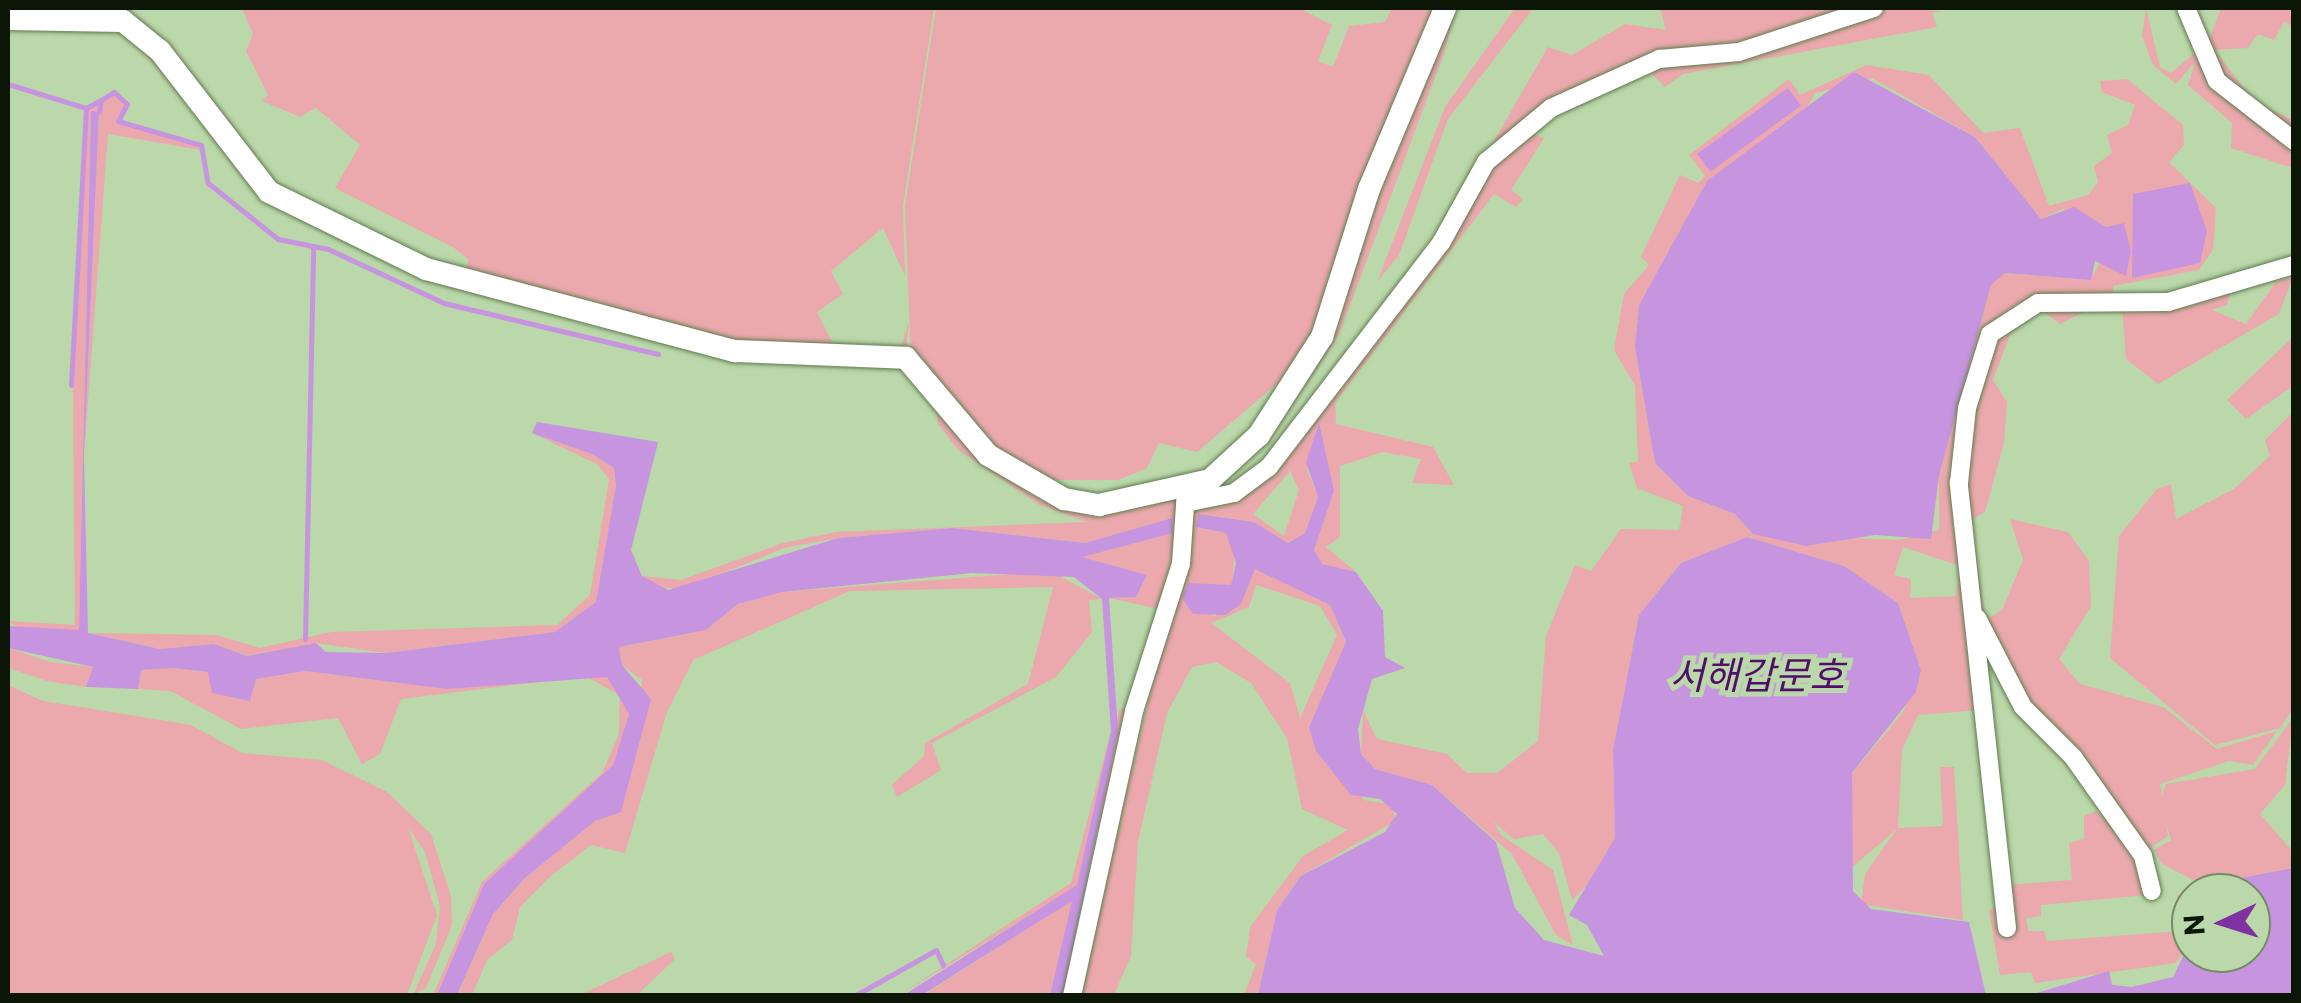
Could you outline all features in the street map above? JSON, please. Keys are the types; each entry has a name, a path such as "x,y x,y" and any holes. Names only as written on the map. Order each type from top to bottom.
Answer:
{"street":[{"path":"1072,996 1188,496 1242,456 1322,337 1369,189 1446,8"},
{"path":"8,19 123,21 160,51 269,192 438,274 736,351 906,358 975,444 1031,484 1098,505 1234,493 1269,467 1441,242 1486,162 1550,108 1642,64 1739,52 1874,8"},
{"path":"2186,8 2217,81 2294,142"},
{"path":"2007,928 1960,442 1975,375 2000,321 2038,302 2168,302 2294,265"},
{"path":"1975,616 2023,707 2072,757 2143,856 2152,891"}],"shaded area":[{"path":"116,8 114,13 139,23 161,43 275,188 461,277 469,260 453,247 335,188 360,145 316,108 300,117 262,101 268,95 246,51 253,34 242,8 934,8 903,205 905,276 883,228 831,271 843,294 817,312 836,350 900,351 909,321 906,350 901,354 812,355 742,349 507,293 425,265 274,190 152,38 108,14"},
{"path":"936,8 1299,8 1332,25 1318,61 1333,67 1349,26 1385,22 1392,8 1443,8 1366,189 1319,336 1254,436 1209,477 1104,501 1048,490 977,442 911,356 905,206","holes":["1300,364 1252,435 1208,475 1105,499 1035,480 1118,480 1147,468 1159,443 1197,452"]},
{"path":"1449,8 1457,8 1443,56 1339,335 1273,435 1209,489 1337,306"},
{"path":"1515,8 1532,10 1448,119 1399,255 1377,282 1445,107"},
{"path":"1660,8 1867,8 1769,42 1659,56 1502,143 1436,242 1548,47 1572,55 1625,24 1666,30"},
{"path":"1884,8 1942,11 1932,13 1937,27 1683,74 1665,87 1648,70 1631,82 1624,74 1783,44"},
{"path":"2146,8 2160,67 2171,73 2196,52 2293,146 2293,168 2231,148 2232,123 2188,85 2195,62 2176,84 2153,65 2142,36"},
{"path":"2221,8 2293,8 2293,26 2284,22 2274,40 2258,34 2248,48 2215,50 2253,101 2293,120 2293,138 2225,84 2208,43"},
{"path":"97,20 121,24 144,40 281,205 424,273 735,354 905,361 924,379 973,447 1029,487 1098,508 1183,495 1173,578 1134,703 1070,995 1119,711 1131,703 1160,609 1109,598 1136,597 1147,575 1080,557 1172,533 1172,518 1085,543 953,528 838,538 784,548 684,589 657,587 642,576 681,580 783,543 836,532 1087,522 1040,505 958,450 938,424 935,399 902,365 737,358 447,287 272,202 125,30 8,26"},
{"path":"1866,65 1929,75 1983,133 2020,128 2049,206 2088,195 2098,182 2094,166 2112,153 2107,135 2128,125 2135,105 2102,92 2100,81 2127,79 2183,125 2184,145 2169,162 2216,208 2213,250 2199,270 2113,286 2113,301 2035,297 1993,322 1957,441 1981,710 1918,715 1902,750 1898,828 1943,826 1940,767 1954,767 1963,920 1861,904 1865,874 1897,829 1851,868 1852,774 1903,712 1921,670 1898,603 1844,566 1747,537 1681,563 1639,615 1613,750 1615,838 1593,880 1572,900 1559,853 1543,834 1514,839 1494,822 1501,835 1553,870 1573,945 1556,935 1512,854 1432,785 1375,769 1361,754 1363,710 1377,739 1447,754 1467,773 1497,773 1538,741 1546,636 1575,565 1591,571 1621,529 1679,530 1683,506 1637,488 1629,463 1638,462 1635,386 1614,350 1624,294 1649,265 1641,257 1680,175 1698,183 1705,176 1689,155 1789,79 1800,95","holes":["1872,78 1975,137 2041,219 2063,209 2106,227 2123,223 2090,280 2005,273 1991,285 1939,476 1939,530 1899,540 1753,534 1735,514 1688,496 1655,463 1635,347 1639,305 1707,181 1804,113 1815,93","1903,547 1960,566 1956,596 1910,598 1911,579 1894,575"]},
{"path":"113,94 125,104 117,122 193,143 201,150 108,134 84,455 99,113 91,112 79,630 23,630 8,621 75,625 73,387 86,109"},
{"path":"1530,133 1544,138 1511,190 1523,199 1516,207 1494,194 1335,403 1336,424 1433,447 1454,485 1412,483 1421,459 1383,452 1340,466 1340,537 1326,547 1356,572 1350,574 1321,564 1314,550 1334,491 1318,425 1307,469 1318,497 1305,533 1288,543 1254,522 1198,514 1196,527 1226,533 1235,547 1232,585 1212,617 1241,604 1255,568 1330,605 1346,643 1309,727 1364,800 1393,805 1395,821 1301,876 1277,910 1258,995 1244,995 1256,964 1246,957 1250,927 1303,856 1348,830 1302,809 1287,738 1251,683 1216,662 1192,667 1167,713 1138,842 1131,956 1114,995 1078,996 1193,513 1273,467 1474,182","holes":["1290,471 1299,490 1284,536 1253,514","1256,585 1320,606 1337,635 1300,718 1290,683 1211,623 1249,607"]},
{"path":"2293,277 2279,314 2158,384 2126,359 2122,308 2231,290 2227,305 2212,310 2246,324 2276,282"},
{"path":"2094,307 2060,324 2044,312 2025,317 2010,335 1993,380 2007,402 2004,443 1985,512 1965,524 1964,441 1994,335 2029,310"},
{"path":"2293,337 2293,386 2246,419 2227,400"},
{"path":"2293,412 2293,709 2280,728 2215,745 2110,658 2119,536 2157,489 2171,484 2176,519 2234,489 2270,456 2265,440"},
{"path":"532,433 592,454 614,468 616,485 596,602 555,632 386,653 316,643 247,656 214,644 160,649 88,633 216,635 260,648 331,632 557,625 590,595 609,479 597,464"},
{"path":"2010,519 2068,532 2089,561 2091,606 2059,659 2080,684 2163,707 2217,749 2277,731 2253,765 2229,761 2160,784 2168,836 2145,851 2030,709 1977,614 1971,527 1986,620 2002,610 2023,560"},
{"path":"1050,571 1102,599 1089,600 1092,632 1056,677 932,743 941,770 897,797 892,785 924,756 925,743 1028,684 1053,587 850,591 693,660 667,712 625,853 591,845 551,876 520,907 512,940 487,960 472,995 457,996 493,914 525,878 595,821 621,812 642,680 622,665 619,647 706,630 738,604 782,592"},
{"path":"8,648 50,662 94,667 86,687 47,681 8,668"},
{"path":"141,670 208,672 250,700 256,679 306,671 447,689 588,672 607,677 626,695 630,714 613,765 597,786 484,884 437,995 433,995 482,882 602,773 619,734 620,695 585,676 401,699 380,754 362,764 338,718 241,729 170,691 138,689"},
{"path":"8,685 43,701 191,725 242,753 322,760 387,792 431,834 451,896 452,925 426,988 413,995 436,944 440,906 425,852 408,827 437,915 407,995 8,995"},
{"path":"2293,718 2285,785 2260,814 2293,852 2293,868 2267,873 2180,873 2162,864 2154,850 2171,840 2160,801 2166,784 2255,769"},
{"path":"1111,731 1077,886 898,996 1071,883"},
{"path":"2096,811 2141,856 2146,895 2041,905 2041,916 2026,918 2028,931 2044,931 2047,941 2171,932 2171,964 2035,983 2031,972 2000,975 1989,910 2001,907 2006,885 2072,880 2069,843 2084,839 2084,816"},
{"path":"1073,900 1050,995 922,996 1065,905"},
{"path":"671,952 675,959 637,995 580,995"}],"water":[{"path":"1854,72 1975,137 2041,219 2074,207 2106,227 2124,223 2131,251 2126,276 2095,261 2091,280 2005,273 1991,285 1939,476 1931,539 1875,535 1806,546 1753,534 1735,514 1688,496 1655,463 1635,347 1639,305 1707,181"},
{"path":"1788,88 1801,106 1710,172 1697,154"},
{"path":"91,111 99,112 84,455 88,633 160,649 214,644 247,656 316,643 326,652 386,653 555,632 596,602 616,485 614,468 592,454 532,433 537,422 658,442 631,550 642,576 668,590 838,538 953,528 1085,543 1172,518 1173,533 1082,557 1147,575 1136,597 1109,598 1118,731 1063,995 1050,995 1072,901 922,995 904,995 1077,885 1111,731 1102,599 1074,577 972,573 782,592 738,604 706,630 619,647 622,665 651,699 621,812 595,821 525,878 493,914 457,995 437,995 484,884 613,765 629,714 607,677 446,689 306,671 256,679 250,701 212,693 208,672 173,668 141,670 138,689 86,687 93,667 8,648 8,626 79,630"},
{"path":"2190,183 2207,231 2200,263 2132,278 2133,194"},
{"name":"서해갑문호","path":"1319,423 1334,491 1314,550 1322,564 1356,572 1383,611 1385,657 1405,668 1372,679 1358,729 1361,754 1375,769 1432,785 1496,842 1515,908 1544,940 1604,956 1587,925 1569,915 1615,838 1613,750 1639,615 1681,563 1747,537 1844,566 1898,603 1921,670 1916,692 1852,773 1853,891 1871,909 1969,922 1986,995 1258,995 1277,910 1301,876 1385,832 1397,814 1380,799 1351,795 1316,751 1309,727 1346,642 1330,605 1255,569 1241,604 1225,615 1193,614 1182,598 1188,583 1231,585 1236,563 1226,533 1196,527 1198,514 1254,522 1288,543 1305,533 1318,497 1306,462"},
{"path":"2293,868 2293,995 2030,995 2109,971 2112,985 2132,987 2173,977 2175,973 2271,973 2271,873 2267,873"}],"waterway":[{"path":"8,84 86,108 101,100 99,112"},
{"path":"101,100 114,92 127,104 118,121 201,145 208,183 278,239 328,249 444,303 658,354"},
{"path":"71,385 86,108"},
{"path":"305,639 313,246"},
{"path":"854,996 936,950 943,965"}]}
